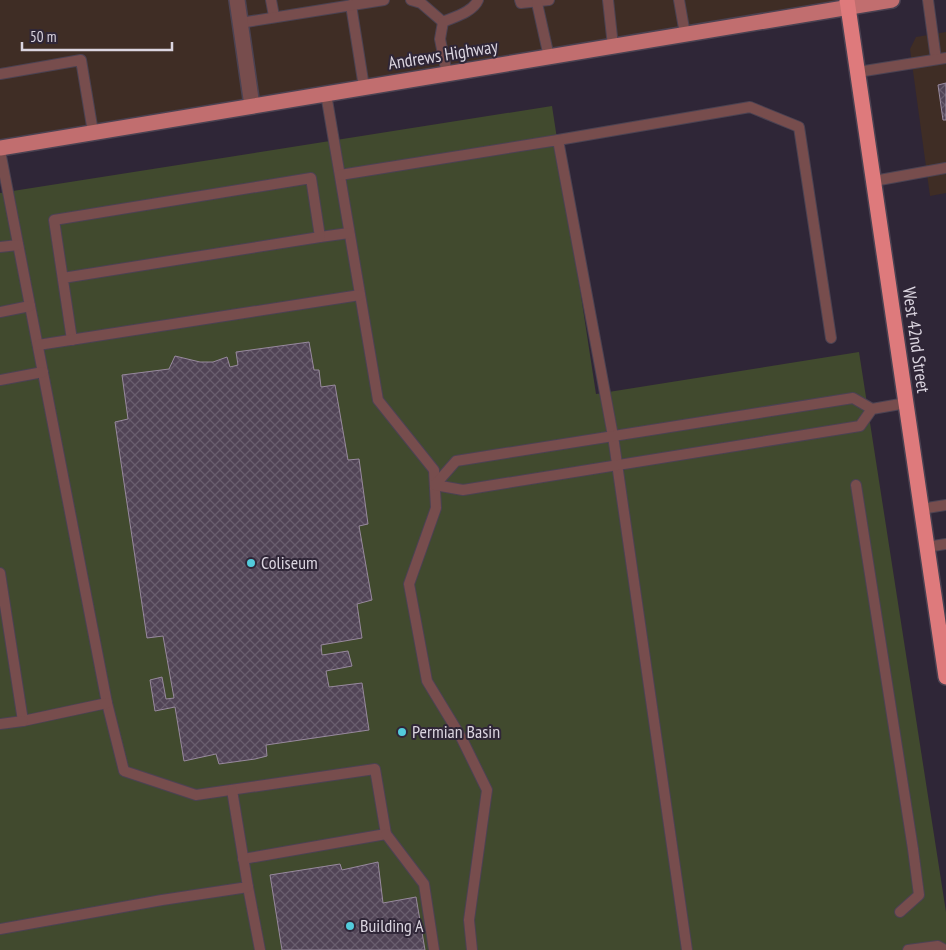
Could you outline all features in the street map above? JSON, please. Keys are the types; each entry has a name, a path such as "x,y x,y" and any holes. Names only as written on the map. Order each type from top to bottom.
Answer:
{"highway":[{"name":"West 42nd Street","path":"848,4 927,547 942,628 946,678"}],"main road":[{"name":"Andrews Highway","path":"0,149 685,34 848,4 892,0"}],"street":[{"path":"237,0 252,106"}],"lane":[{"path":"271,0 274,16"},
{"path":"240,22 384,0"},
{"path":"411,0 421,3 443,22"},
{"path":"443,22 462,13 476,4 478,0"},
{"path":"520,0 521,3 549,0"},
{"path":"608,0 613,46"},
{"path":"679,0 685,34"},
{"path":"858,72 941,59 928,0"},
{"path":"537,2 549,57"},
{"path":"351,5 364,87"},
{"path":"443,22 440,39 447,74"},
{"path":"0,74 81,60 93,132"},
{"path":"326,94 378,400 434,470 436,508 410,584 427,681 461,737 487,790 469,920 472,950"},
{"path":"340,175 750,107 799,127 831,338"},
{"path":"558,140 613,436 687,950"},
{"path":"0,149 107,703 124,771 196,795 374,769 386,834 424,884 434,950"},
{"path":"874,181 946,168"},
{"path":"72,340 54,220 311,178 320,237"},
{"path":"63,278 350,233"},
{"path":"0,247 18,245"},
{"path":"38,345 360,295"},
{"path":"0,312 30,306"},
{"path":"0,380 43,372"},
{"path":"435,485 456,461 853,398 872,409 906,403"},
{"path":"435,485 463,490 860,426 872,409"},
{"path":"856,484 919,895 900,912"},
{"path":"922,509 946,505"},
{"path":"927,547 946,544"},
{"path":"0,573 23,720"},
{"path":"0,724 107,703"},
{"path":"232,790 260,950"},
{"path":"243,860 386,834"},
{"path":"0,929 162,900 248,887"},
{"path":"908,950 938,946 945,950"}],"shaded area":[{"path":"0,0 847,0 0,148"},
{"path":"946,32 946,193 930,196 910,49 916,37"}],"green space":[{"path":"552,106 596,394 859,352 946,912 946,950 0,950 0,193"}],"building":[{"path":"946,83 946,120 943,120 938,85"},
{"name":"Coliseum","path":"309,342 314,370 319,370 321,387 335,385 348,460 359,459 368,524 359,526 372,600 357,604 362,638 321,645 322,655 348,651 352,666 326,671 329,687 362,683 369,730 266,745 267,756 255,759 219,764 216,754 184,761 175,707 155,711 150,680 162,677 166,699 174,698 163,636 147,638 115,422 128,419 122,375 169,369 175,356 200,362 213,362 227,357 230,367 238,365 236,352"},
{"name":"Building A","path":"378,862 383,903 416,897 425,950 282,950 270,875 340,864 342,870"}],"place":[{"name":"Coliseum","path":"251,563"},
{"name":"Permian Basin","path":"402,732"},
{"name":"Building A","path":"350,926"}]}
